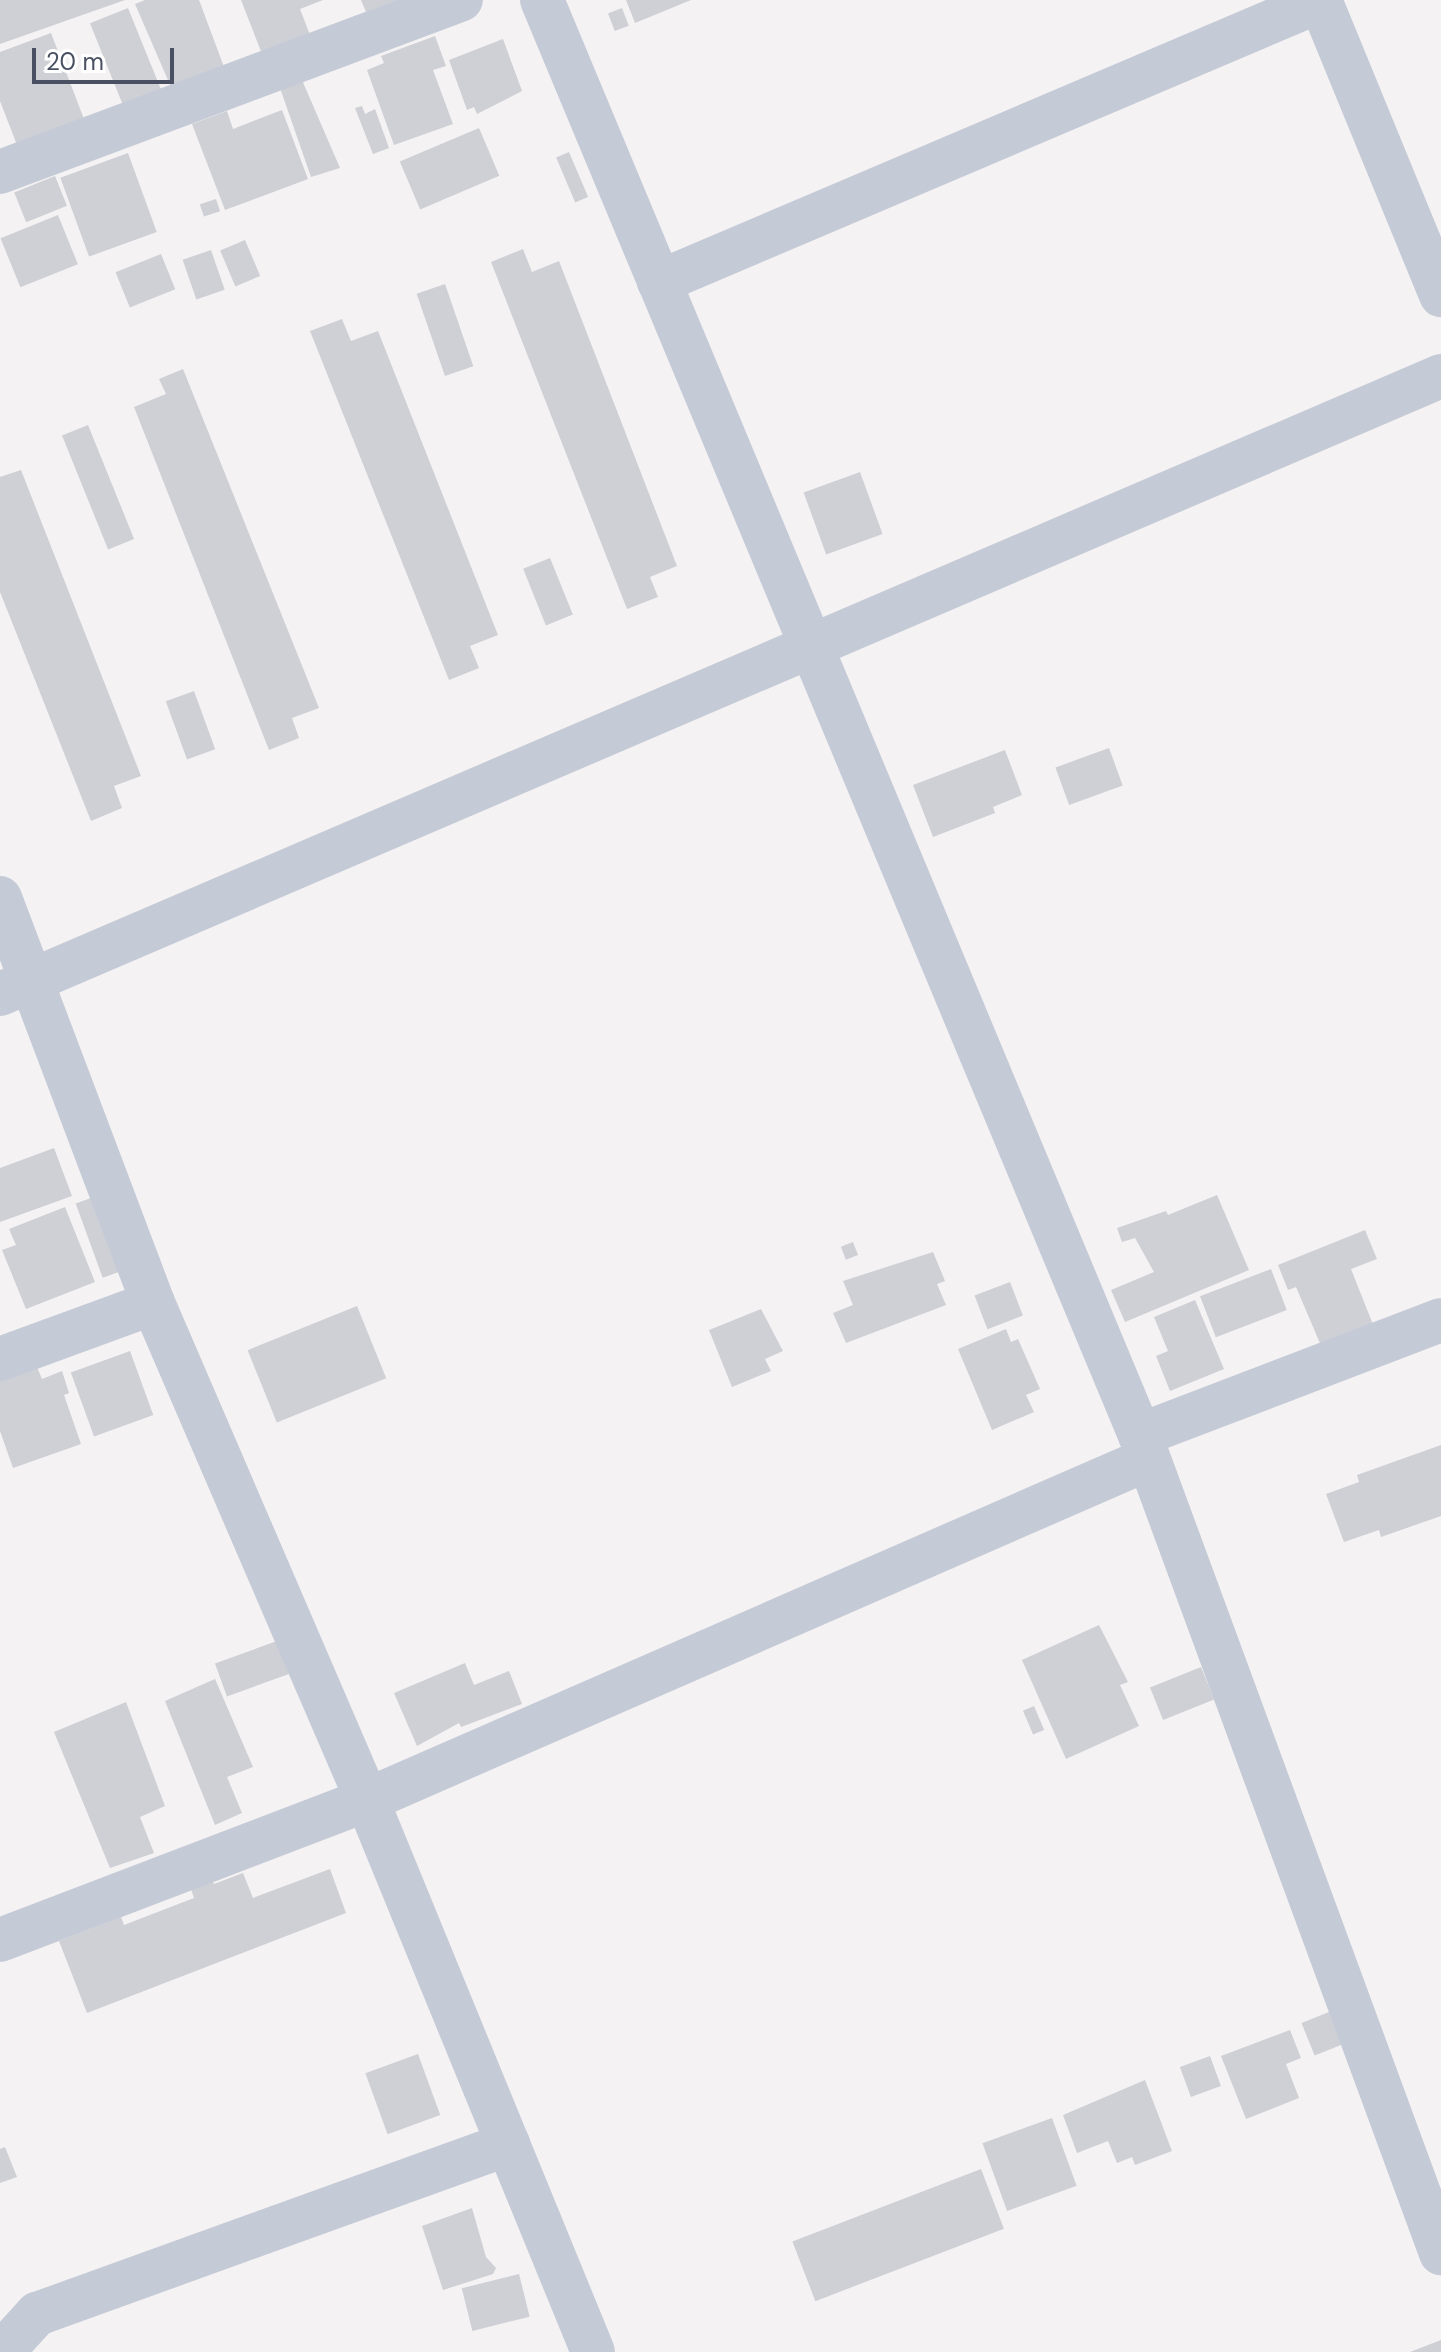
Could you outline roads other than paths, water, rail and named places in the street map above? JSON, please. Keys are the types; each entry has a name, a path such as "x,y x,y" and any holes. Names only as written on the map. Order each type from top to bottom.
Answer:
{"street":[{"path":"0,172 461,0"},
{"path":"542,0 1144,1447 1441,2253"},
{"path":"659,282 1321,0 1441,295"},
{"path":"16,988 1441,376"},
{"path":"0,898 16,988 367,1800 593,2352"},
{"path":"0,1359 153,1303"},
{"path":"0,1940 367,1800 1144,1447 1441,1320"},
{"path":"2,2352 37,2314 508,2144"}]}
